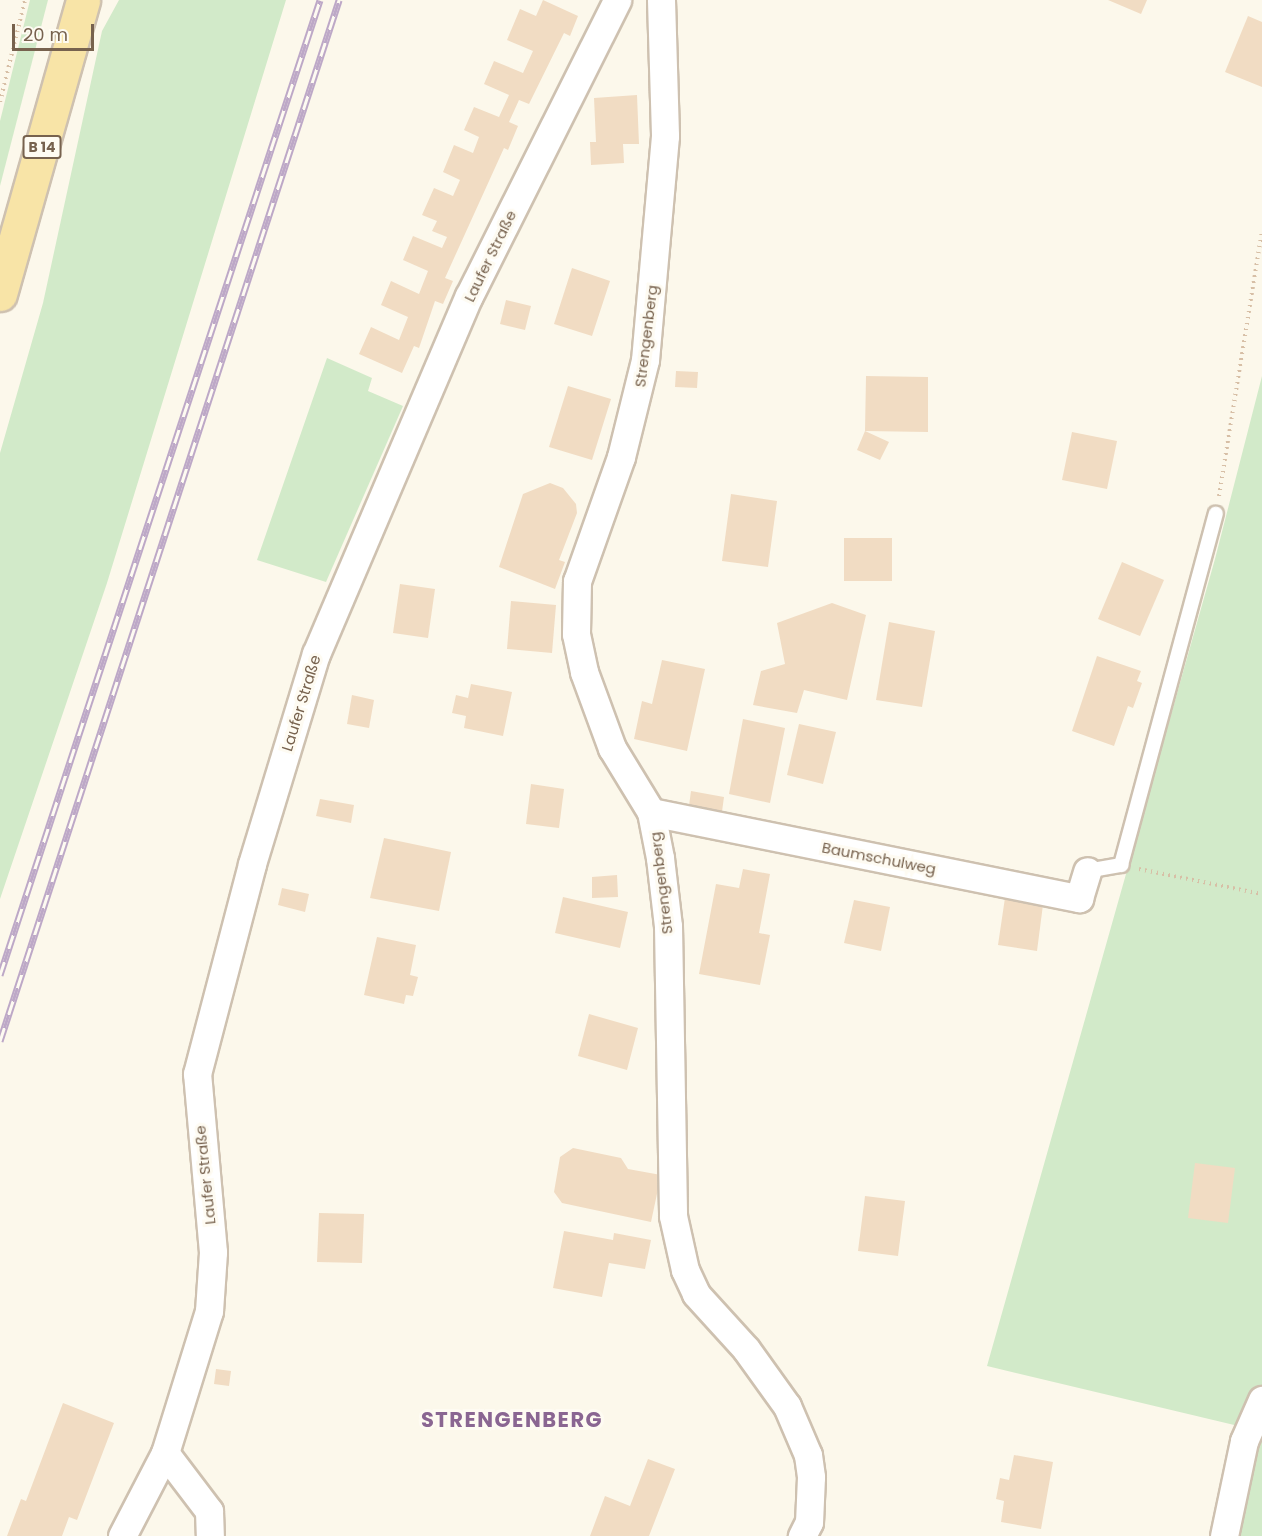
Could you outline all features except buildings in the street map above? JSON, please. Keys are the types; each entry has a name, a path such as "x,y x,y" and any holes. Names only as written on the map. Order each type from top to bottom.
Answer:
{"main road":[{"name":"B 14","path":"0,294 83,0"}],"street":[{"name":"Laufer Straße","path":"122,1536 165,1453 209,1311 213,1252 197,1074 252,864 316,654 469,296 616,0"},
{"name":"Strengenberg","path":"661,0 665,136 645,360 621,457 577,581 575,613 584,672 604,728 612,748 651,812 668,926 673,1216 685,1270 696,1294 746,1349 787,1406 808,1455 812,1500 809,1522 802,1536"},
{"name":"Baumschulweg","path":"651,812 1079,898 1087,871"},
{"path":"1224,1536 1244,1441 1262,1400"},
{"path":"165,1453 209,1511 210,1536"}],"lane":[{"path":"1087,871 1120,865 1216,514"}],"path":[{"path":"0,102 25,0"},
{"path":"1216,514 1262,230"},
{"path":"1120,865 1262,894"}],"green space":[{"path":"30,0 48,0 0,186 0,121"},
{"path":"119,0 286,0 107,583 0,899 0,453 43,303 102,31"},
{"path":"327,358 372,378 368,391 403,406 326,582 257,560"},
{"path":"1262,376 1262,1536 1236,1536 1251,1429 987,1366 1215,559"}],"railway":[{"path":"0,975 320,0"},
{"path":"0,1041 339,0"}],"district":[{"name":"STRENGENBERG","path":"512,1420"}]}
